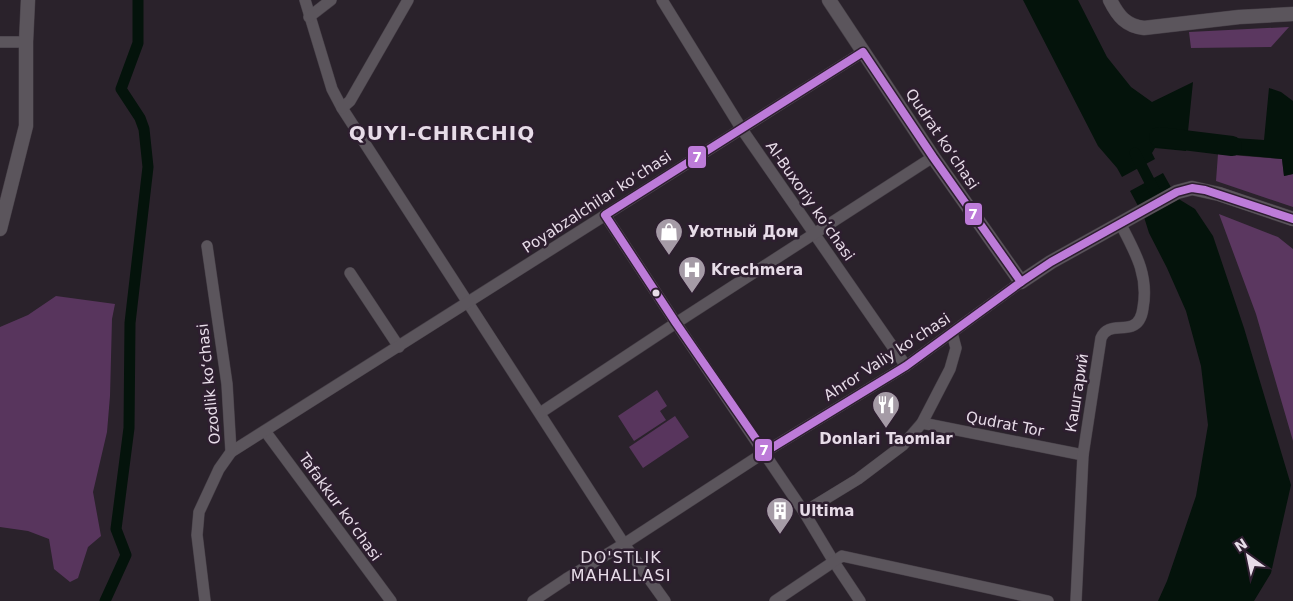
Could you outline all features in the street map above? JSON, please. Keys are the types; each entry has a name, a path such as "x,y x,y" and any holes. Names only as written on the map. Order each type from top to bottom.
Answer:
{"street":[{"path":"0,229 26,126 28,0"},
{"path":"304,0 332,89 342,108 624,544 665,601"},
{"path":"309,17 331,0"},
{"path":"342,108 350,101 408,0"},
{"name":"Al-Buxoriy ko‘chasi","path":"662,0 741,128 906,366"},
{"name":"Qudrat ko‘chasi","path":"828,0 933,157 1021,282"},
{"path":"1110,0 1125,22 1135,27 1144,28 1240,17 1293,14"},
{"path":"0,42 26,42"},
{"name":"Poyabzalchilar ko‘chasi","path":"231,452 863,52"},
{"path":"540,413 933,157"},
{"path":"1021,282 1051,262 1120,223 1177,192 1192,188 1205,190 1293,219"},
{"path":"605,214 676,323 765,452 860,601"},
{"name":"Кашгарий","path":"1076,601 1083,455 1101,338 1103,332 1111,328 1131,326 1137,323 1140,320 1146,294 1144,278 1136,253 1120,223"},
{"name":"Ozodlik ko‘chasi","path":"205,601 197,535 199,512 219,469 231,452 227,384 208,246"},
{"path":"350,272 399,347"},
{"name":"Ahror Valiy koʻchasi","path":"533,601 765,452 906,366 1021,282"},
{"path":"804,512 858,479 903,445 922,423 950,369 956,348 952,333"},
{"name":"Qudrat Tor","path":"922,423 1083,455"},
{"name":"Tafakkur ko‘chasi","path":"265,431 391,601"},
{"path":"775,601 842,556 1048,601"}],"shaded area":[{"path":"1023,0 1078,0 1107,57 1131,87 1152,102 1193,82 1186,151 1155,148 1152,153 1155,159 1122,177 1117,168 1098,146"},
{"path":"1289,27 1271,47 1191,48 1189,32"},
{"path":"1269,88 1281,92 1293,101 1293,174 1284,176 1282,159 1205,152 1206,136 1264,140"},
{"path":"1218,154 1282,159 1284,176 1293,174 1293,207 1216,181"},
{"path":"1163,173 1177,198 1195,209 1213,236 1244,328 1291,485 1271,573 1254,601 1158,601 1167,581 1196,496 1208,425 1201,366 1186,311 1149,233 1144,217 1130,191"},
{"path":"1219,214 1278,237 1293,249 1293,441 1256,314"},
{"path":"56,296 115,304 112,319 107,432 93,492 101,536 88,547 78,578 70,582 54,569 49,539 28,531 0,527 0,327 28,315"},
{"path":"657,390 667,406 660,411 666,420 634,441 618,416"},
{"path":"675,416 689,437 643,468 629,447"}],"waterway":[{"path":"105,601 126,555 116,529 129,428 130,323 148,167 144,129 140,118 121,89 138,43 138,0"},
{"path":"1159,137 1232,146"},
{"path":"1135,153 1156,194"}],"transit line":[{"name":"7","path":"863,52 933,157 1021,282 906,366 765,452 676,323 605,215 863,52"},
{"name":"7","path":"1021,282 1051,262 1177,192 1192,188 1205,190 1293,219"}],"place":[{"name":"Уютный Дом","path":"669,256"},
{"name":"Krechmera","path":"692,294"},
{"name":"Donlari Taomlar","path":"886,429"},
{"name":"Ultima","path":"780,535"}],"district":[{"name":"QUYI-CHIRCHIQ","path":"442,133"},
{"name":"DO'STLIK MAHALLASI","path":"621,566"}]}
